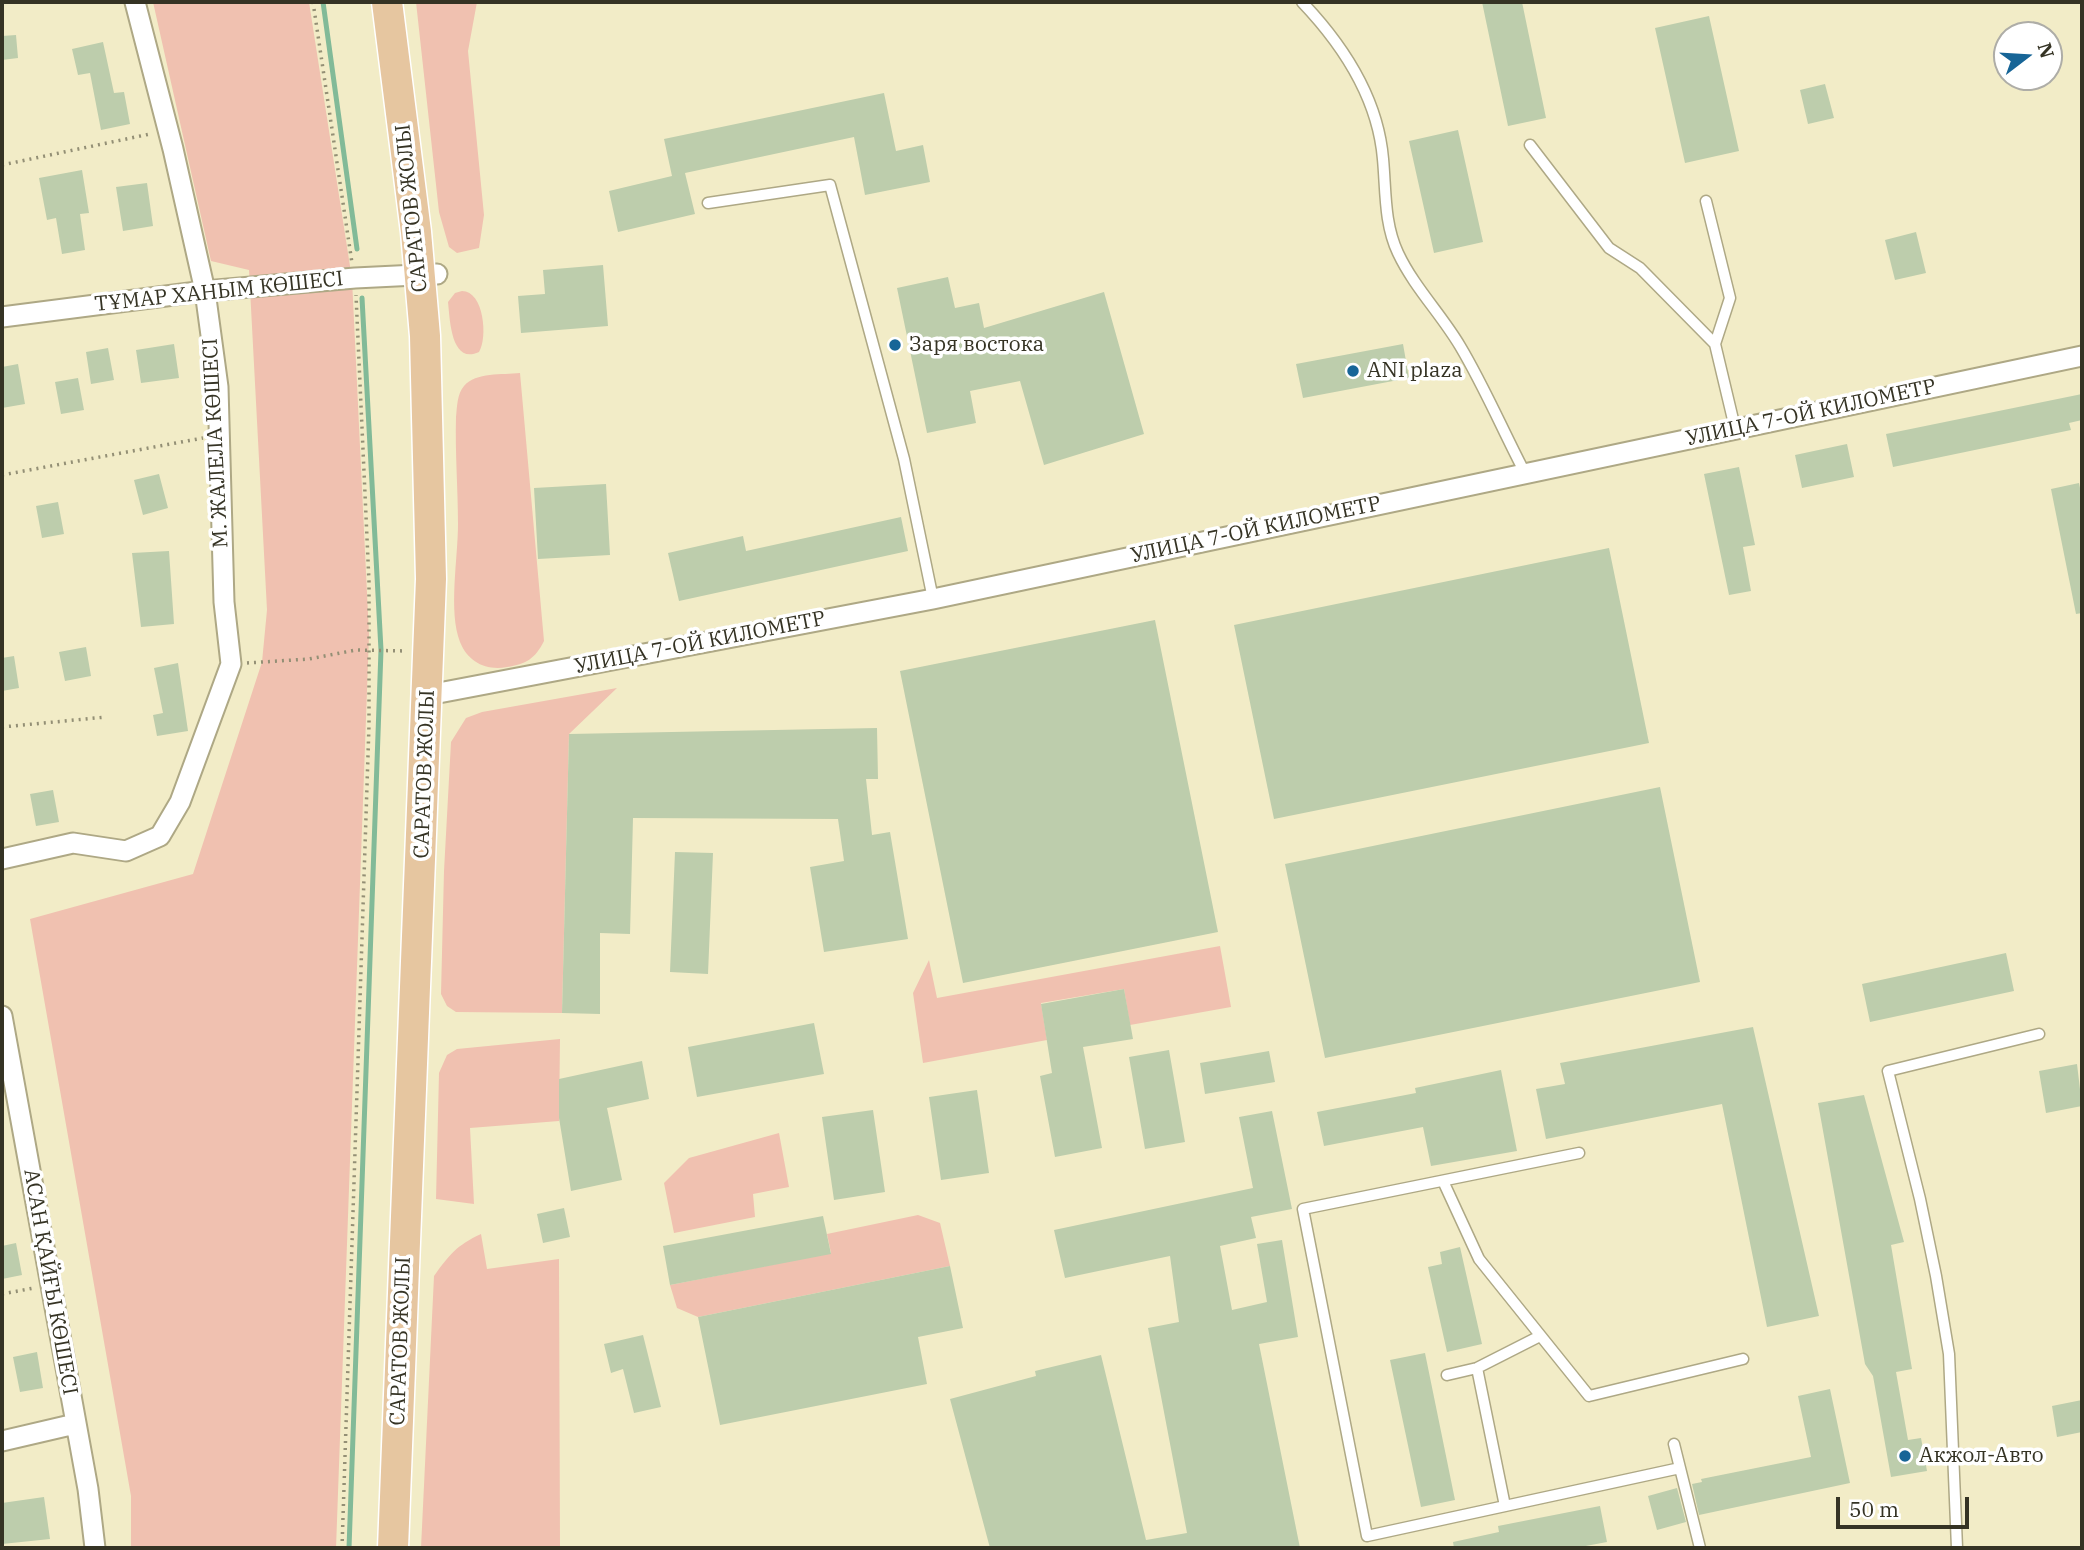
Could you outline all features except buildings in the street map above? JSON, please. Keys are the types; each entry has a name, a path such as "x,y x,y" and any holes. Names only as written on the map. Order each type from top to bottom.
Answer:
{"main road":[{"name":"САРАТОВ ЖОЛЫ","path":"387,2 444,389 448,510 417,1026 393,1548"},
{"name":"САРАТОВ ЖОЛЫ","path":"405,2 428,275"},
{"name":"САРАТОВ ЖОЛЫ","path":"411,1548 436,693"}],"street":[{"name":"М. ЖАЛЕЛА КӨШЕСІ","path":"2,859 73,843 126,851 160,836 180,802 231,664 224,602 218,387 205,290 135,2"},
{"name":"ТҰМАР ХАНЫМ КӨШЕСІ","path":"2,317 205,290 428,275"},
{"name":"УЛИЦА 7-ОЙ КИЛОМЕТР","path":"436,693 933,599 2082,356"},
{"name":"АСАН ҚАЙҒЫ КӨШЕСІ","path":"2,1016 88,1489 94,1548"},
{"path":"2,1441 75,1424"}],"lane":[{"path":"1302,2 1318,18 1354,69 1367,95 1383,158 1388,224 1398,253 1430,305 1459,344 1525,473"},
{"path":"1530,145 1609,248 1640,268 1715,344 1735,428"},
{"path":"708,203 830,185 904,459 933,599"},
{"path":"1706,201 1730,298 1715,344"},
{"path":"1957,1548 1949,1354 1937,1276 1888,1071 2039,1034"},
{"path":"1579,1153 1304,1209 1367,1536 1680,1468"},
{"path":"1443,1181 1479,1259 1589,1396 1743,1359"},
{"path":"1447,1375 1477,1368 1540,1336"},
{"path":"1477,1368 1505,1506"},
{"path":"1674,1444 1699,1546 1687,1548"}],"path":[{"path":"313,2 355,278 369,582 370,650 342,1548"},
{"path":"2,164 168,130"},
{"path":"2,475 219,435"},
{"path":"231,664 309,659 356,650 392,650"},
{"path":"2,727 106,717"},
{"path":"2,1294 50,1284"}],"shaded area":[{"path":"153,2 309,2 352,279 369,635 336,1548 131,1548 131,1496 30,919 193,874 262,662 267,610 249,270 211,261"},
{"path":"416,2 477,2 468,51 484,215 479,248 457,253 449,247 439,212"},
{"path":"462,291 475,299 482,316 482,345 479,352 470,354 457,347 450,319 448,302 455,293"},
{"path":"520,373 544,641 537,652 525,662 492,668 479,664 468,655 456,630 454,600 458,524 457,409 464,386 475,378"},
{"path":"617,688 569,734 562,1013 456,1012 447,1006 441,994 451,742 466,718 482,712"},
{"path":"1220,946 1231,1007 1130,1025 1124,989 1041,1003 1047,1040 923,1063 913,993 929,960 937,998"},
{"path":"560,1039 559,1121 470,1128 474,1204 436,1199 439,1073 447,1055 457,1049"},
{"path":"779,1133 789,1187 753,1194 755,1217 674,1233 664,1183 689,1158"},
{"path":"918,1215 940,1223 950,1266 698,1317 677,1308 670,1285 831,1253 827,1234"},
{"path":"481,1234 487,1269 559,1259 560,1548 421,1548 434,1276 454,1251"}],"waterway":[{"path":"323,2 357,249"},
{"path":"349,1548 381,650 362,298"}],"place":[{"name":"Заря востока","path":"895,345"},
{"name":"ANI plaza","path":"1353,371"},
{"name":"Акжол-Авто","path":"1905,1456"}]}
